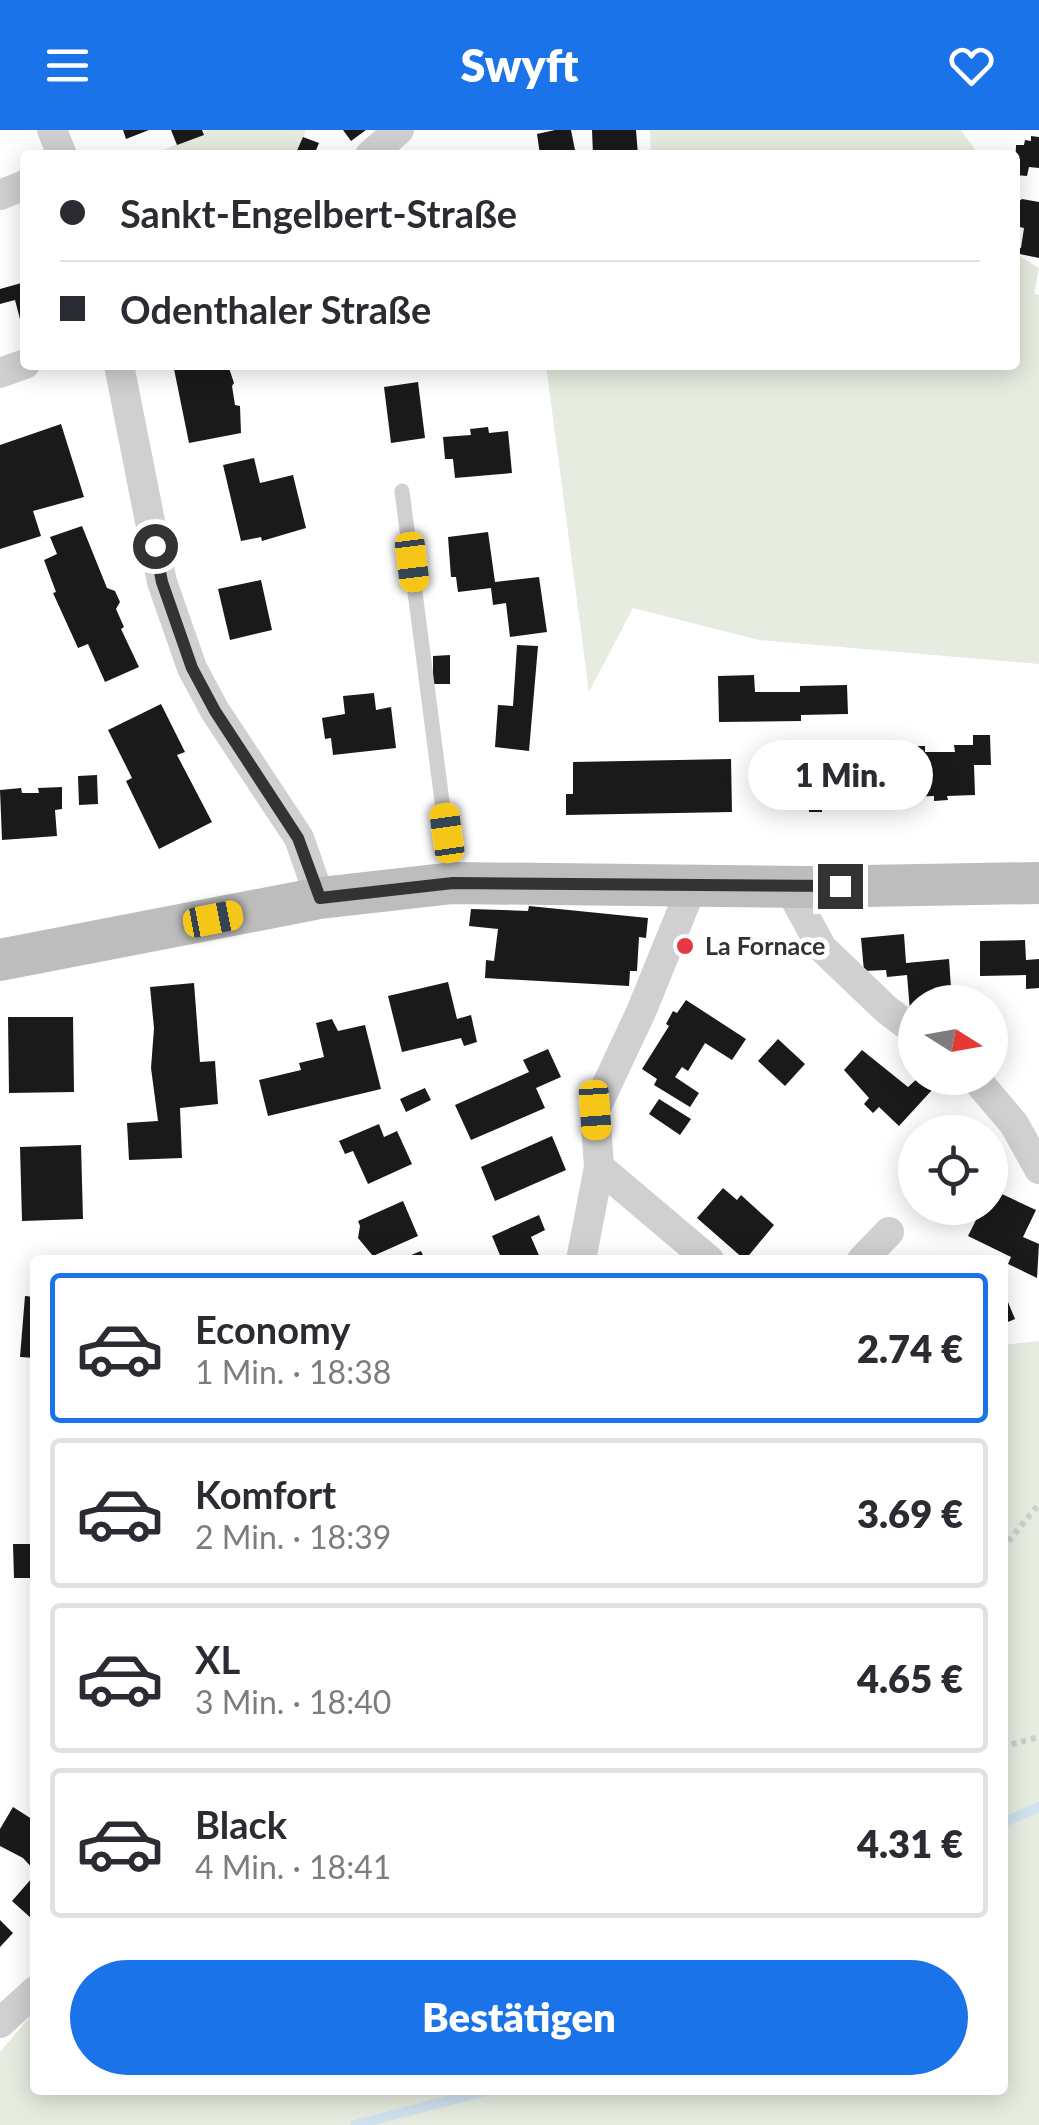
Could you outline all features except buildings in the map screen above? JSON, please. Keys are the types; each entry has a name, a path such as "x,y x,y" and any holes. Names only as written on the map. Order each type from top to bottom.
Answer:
{"main road":[{"path":"0,960 320,898 453,883 788,886 1039,882"}],"street":[{"path":"376,150 399,130"},
{"path":"120,370 162,582 192,668 215,711 298,838 320,898"},
{"path":"582,1255 599,1168 595,1110 641,1012 693,884"},
{"path":"788,886 822,948 898,1018"},
{"path":"989,1095 1014,1124 1039,1169"},
{"path":"599,1168 703,1255"},
{"path":"867,1255 889,1232"},
{"path":"0,2023 30,1996"}],"lane":[{"path":"402,491 453,883"}],"path":[{"path":"1008,1543 1039,1504"},
{"path":"1008,1746 1039,1736"}],"shaded area":[{"path":"210,130 306,130 297,150 164,150"},
{"path":"650,130 961,130 975,150 651,150"},
{"path":"1020,257 1039,268 1034,294 1039,295 1039,664 759,640 633,608 589,692 547,370 1020,370"},
{"path":"1039,1341 1039,2125 0,2125 0,2052 30,2017 30,2095 1008,2095 1008,1344"}],"waterway":[{"path":"1008,1820 1039,1807"},
{"path":"355,2125 470,2095"}],"place":[{"name":"La Fornace","path":"685,946"}],"route":[{"path":"155,546 162,582 192,668 215,711 298,838 320,898 453,883 840,886"}]}
